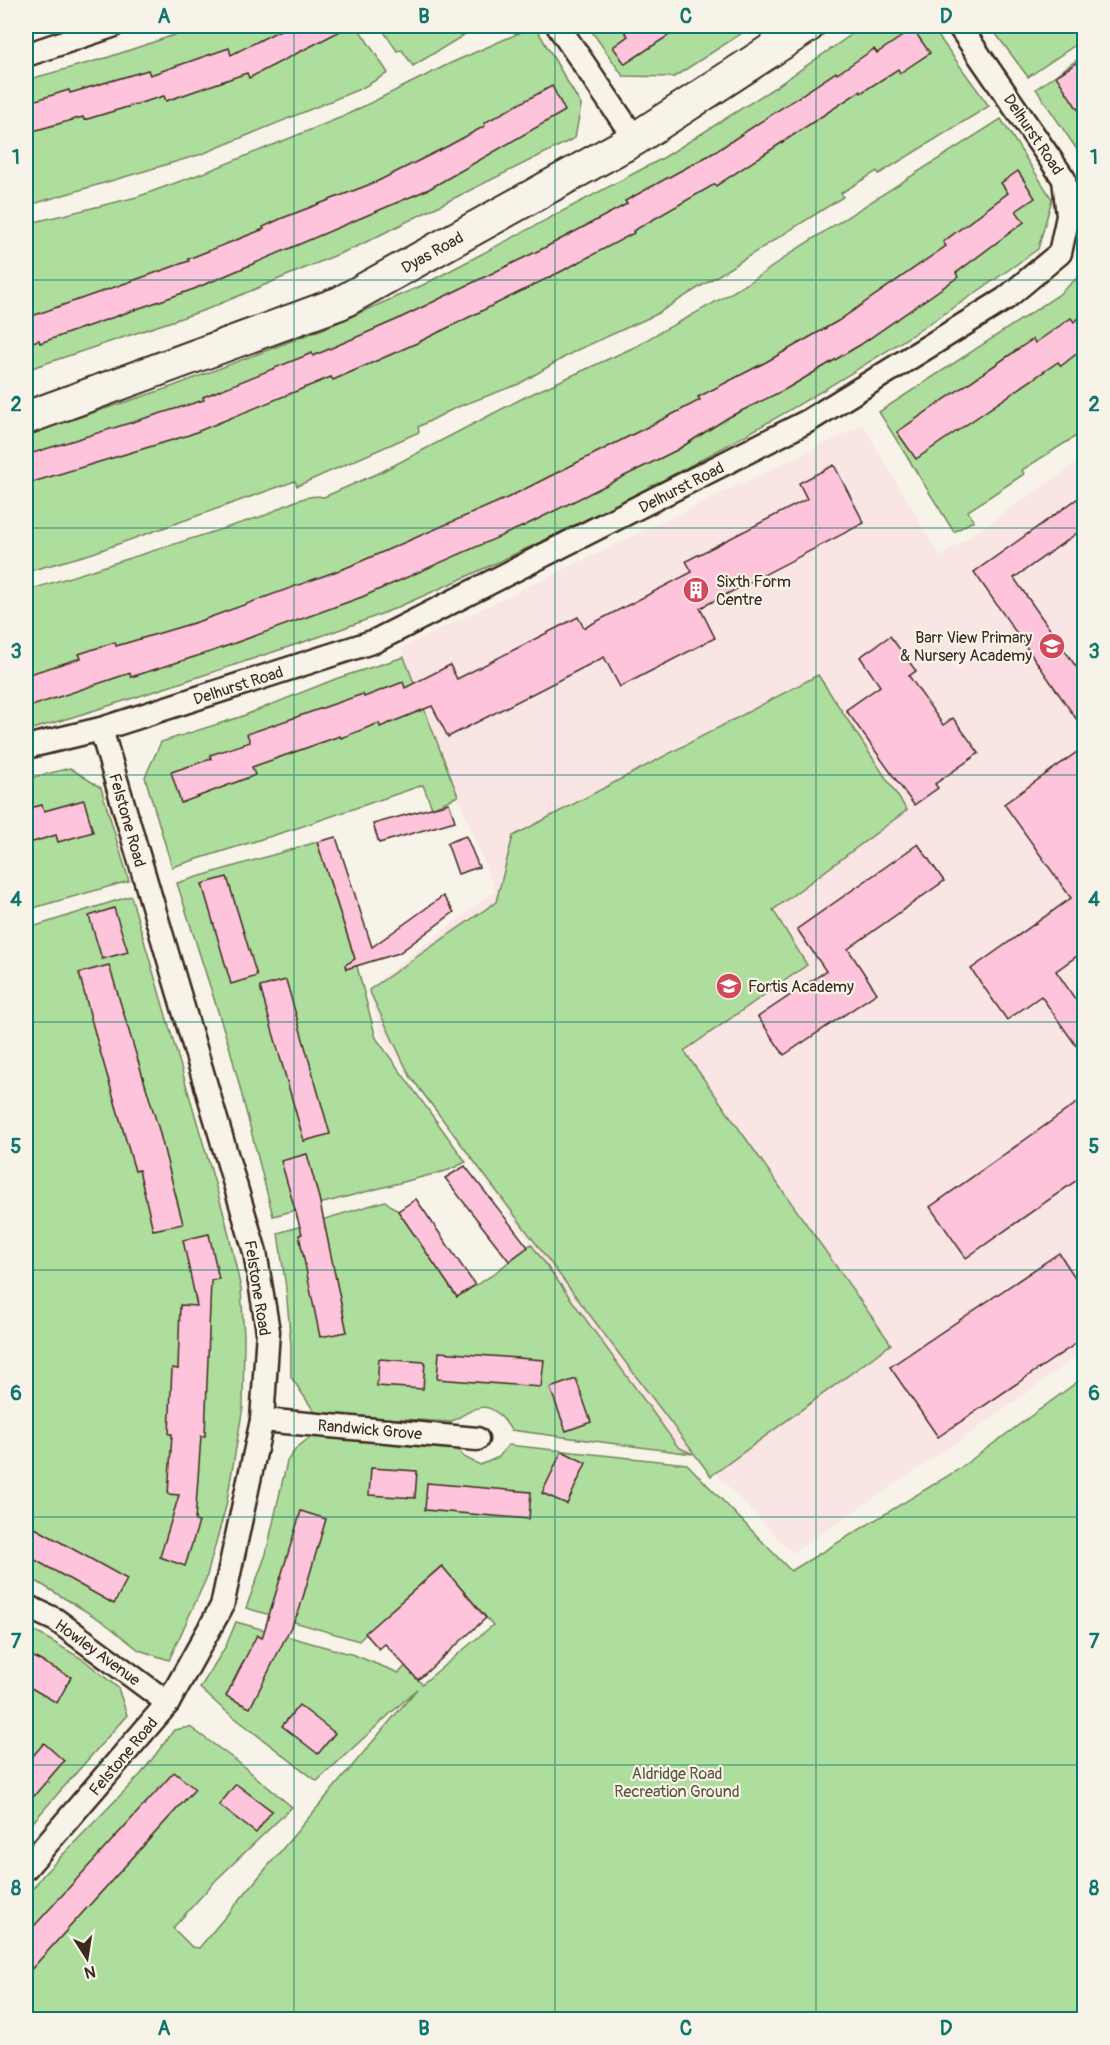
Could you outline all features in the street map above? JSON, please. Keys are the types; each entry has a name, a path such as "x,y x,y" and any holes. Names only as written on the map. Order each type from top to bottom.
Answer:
{"street":[{"path":"26,55 112,26"},
{"path":"558,26 635,139"},
{"name":"Dyas Road","path":"26,418 340,303 635,139 808,26"},
{"name":"Delhurst Road","path":"26,747 101,729 375,641 808,421 1005,298 1060,253 1068,216 1064,179 959,26"},
{"name":"Felstone Road","path":"26,1868 168,1703 222,1605 262,1420 268,1331 255,1252 101,729"},
{"name":"Randwick Grove","path":"262,1420 477,1438"},
{"name":"Howley Avenue","path":"26,1606 56,1620 168,1703"}],"shaded area":[{"name":"Fortis Academy","path":"863,425 940,557 1084,458 1084,1351 974,1431 792,1553 700,1457 678,1447 381,1036 369,990 376,982 495,891 401,648"}],"green space":[{"path":"201,26 357,26 388,73 362,88 202,154 26,206 26,80 106,58"},
{"path":"380,26 479,26 413,66 402,50 397,51"},
{"path":"535,26 581,105 575,138 358,246 205,310 26,370 26,224 137,197 211,170 342,117 451,63"},
{"path":"588,26 753,26 674,77 623,76"},
{"path":"864,26 931,26 989,106 879,174 877,171 841,193 843,197 655,315 575,351 519,384 455,408 418,427 419,432 297,486 295,481 90,554 26,572 26,435 171,387 325,328 423,285 663,158 774,88"},
{"path":"990,26 1084,26 1084,39 1028,77"},
{"path":"1084,55 1084,160 1036,89"},
{"path":"1001,119 1052,199 1038,249 885,352 727,446 646,489 564,531 396,608 310,640 26,731 26,591 266,515 302,499 324,497 381,472 525,397 639,345 718,301"},
{"path":"1084,272 1084,431 1022,470 1024,474 968,511 973,521 954,532 879,412 1057,296"},
{"path":"404,657 458,796 432,808 423,785 172,867 145,777 161,742 240,717 338,678"},
{"path":"818,675 907,810 773,910 807,965 684,1051 891,1344 711,1476 410,1076 369,990 496,902 513,836"},
{"path":"70,768 101,788 129,881 26,910 26,779"},
{"path":"317,842 355,959 376,1038 466,1162 449,1170 273,1216 230,1049 177,883"},
{"path":"131,896 225,1218 241,1289 244,1336 243,1407 226,1506 206,1579 169,1660 139,1650 102,1621 26,1575 26,929"},
{"path":"385,1201 398,1211 457,1297 491,1276 531,1244 678,1447 693,1454 511,1430 497,1412 484,1407 469,1411 451,1422 316,1414 291,1377 286,1288 278,1233"},
{"name":"Aldridge Road Recreation Ground","path":"1084,1377 1084,2019 26,2019 26,1897 44,1874 141,1774 174,1730 190,1727 238,1762 292,1807 216,1880 173,1928 192,1947 199,1948 417,1689 317,1781 222,1708 200,1688 226,1646 236,1622 354,1655 399,1673 405,1666 422,1684 493,1625 441,1566 359,1641 246,1608 266,1554 287,1461 298,1446 316,1434 453,1445 464,1457 480,1465 499,1457 508,1445 687,1464 791,1571 956,1471"},
{"path":"26,1626 84,1660 118,1688 127,1715 26,1830 26,1763 50,1783 26,1759"}],"building":[{"path":"288,26 350,26 249,78 247,73 166,101 164,96 84,120 83,117 26,133 26,103 69,90 70,93 148,70 150,75 229,48 231,55"},
{"path":"621,26 683,26 625,64 613,47 628,36"},
{"path":"913,29 930,53 900,73 898,69 861,93 860,91 716,186 715,184 633,231 634,233 564,270 417,343 333,380 331,377 189,435 26,484 26,455 204,400 203,397 312,353 313,356 396,320 544,248 627,204 625,201 715,152 836,72 837,74 874,49 877,53"},
{"path":"1084,58 1084,119 1056,76"},
{"path":"552,86 565,111 429,189 194,289 40,343 39,340 26,344 26,318 189,261 188,259 264,229 263,227 280,219 376,182 485,126 484,123"},
{"path":"1018,171 1035,198 1016,211 1024,222 956,273 958,277 860,345 786,389 729,417 677,450 526,525 362,597 213,651 131,677 130,673 26,708 26,675 81,658 79,654 115,642 116,646 197,622 348,567 507,498 700,400 698,397 838,321 946,246 943,242 1008,193 1001,183"},
{"path":"1084,314 1084,348 1061,366 1058,362 916,459 897,432 1033,339 1035,343 1071,318 1074,322"},
{"name":"Sixth Form Centre","path":"834,465 864,523 700,608 715,638 620,687 604,657 448,737 432,706 380,727 379,723 252,767 255,775 181,803 171,772 211,759 210,755 250,742 247,734 363,694 364,697 403,682 405,688 450,665 457,679 578,617 584,628 692,572 686,561 807,499 799,483"},
{"path":"1084,494 1084,528 1014,578 1084,678 1084,730 974,572"},
{"path":"890,636 916,671 909,676 943,725 953,718 979,753 935,784 938,788 914,805 846,710 880,686 860,657"},
{"path":"1084,747 1084,951 1056,971 1084,1012 1084,1057 1041,996 1007,1020 971,969 1071,898 1004,804"},
{"path":"84,800 93,832 58,842 56,835 26,844 26,809 42,805 44,811"},
{"path":"449,803 455,821 379,843 373,824"},
{"path":"466,836 479,867 458,874 447,843"},
{"path":"336,837 372,947 443,896 454,912 399,953 346,969 345,965 355,959 317,842"},
{"path":"918,844 944,881 848,949 877,993 784,1055 758,1017 826,971 797,929"},
{"path":"227,877 257,976 231,984 202,884"},
{"path":"114,908 128,952 102,959 89,916"},
{"path":"109,965 159,1130 183,1224 153,1230 139,1170 135,1171 96,1037 79,973"},
{"path":"286,980 330,1134 304,1141 260,987"},
{"path":"1084,1098 1084,1175 966,1258 930,1207"},
{"path":"307,1154 319,1198 347,1332 320,1337 299,1235 302,1234 281,1161"},
{"path":"465,1166 528,1247 509,1261 445,1178"},
{"path":"416,1199 475,1285 457,1297 398,1211"},
{"path":"209,1234 219,1279 211,1280 205,1436 201,1436 195,1521 199,1522 185,1566 160,1557 179,1495 168,1494 172,1434 169,1434 172,1368 178,1369 180,1305 197,1306 183,1240"},
{"path":"1059,1253 1084,1291 1084,1338 938,1437 890,1367"},
{"path":"439,1352 544,1360 541,1387 437,1379"},
{"path":"379,1359 425,1362 423,1389 377,1386"},
{"path":"576,1379 591,1422 566,1431 550,1388"},
{"path":"562,1451 586,1463 567,1504 542,1493"},
{"path":"371,1468 417,1471 415,1498 369,1495"},
{"path":"427,1483 531,1492 529,1519 425,1510"},
{"path":"301,1511 326,1519 299,1611 250,1708 226,1696 257,1635 262,1638"},
{"path":"26,1523 127,1579 114,1604 26,1555"},
{"path":"442,1566 486,1618 418,1680 385,1644 379,1649 365,1633"},
{"path":"26,1653 71,1677 57,1703 26,1685"},
{"path":"299,1705 335,1733 318,1754 282,1726"},
{"path":"44,1743 64,1761 26,1805 26,1764"},
{"path":"174,1772 195,1789 26,1975 26,1935"},
{"path":"236,1784 272,1811 256,1833 219,1805"}],"place":[{"name":"Sixth Form Centre","path":"696,590"},
{"name":"Barr View Primary & Nursery Academy","path":"1052,646"},
{"name":"Fortis Academy","path":"729,986"}]}
